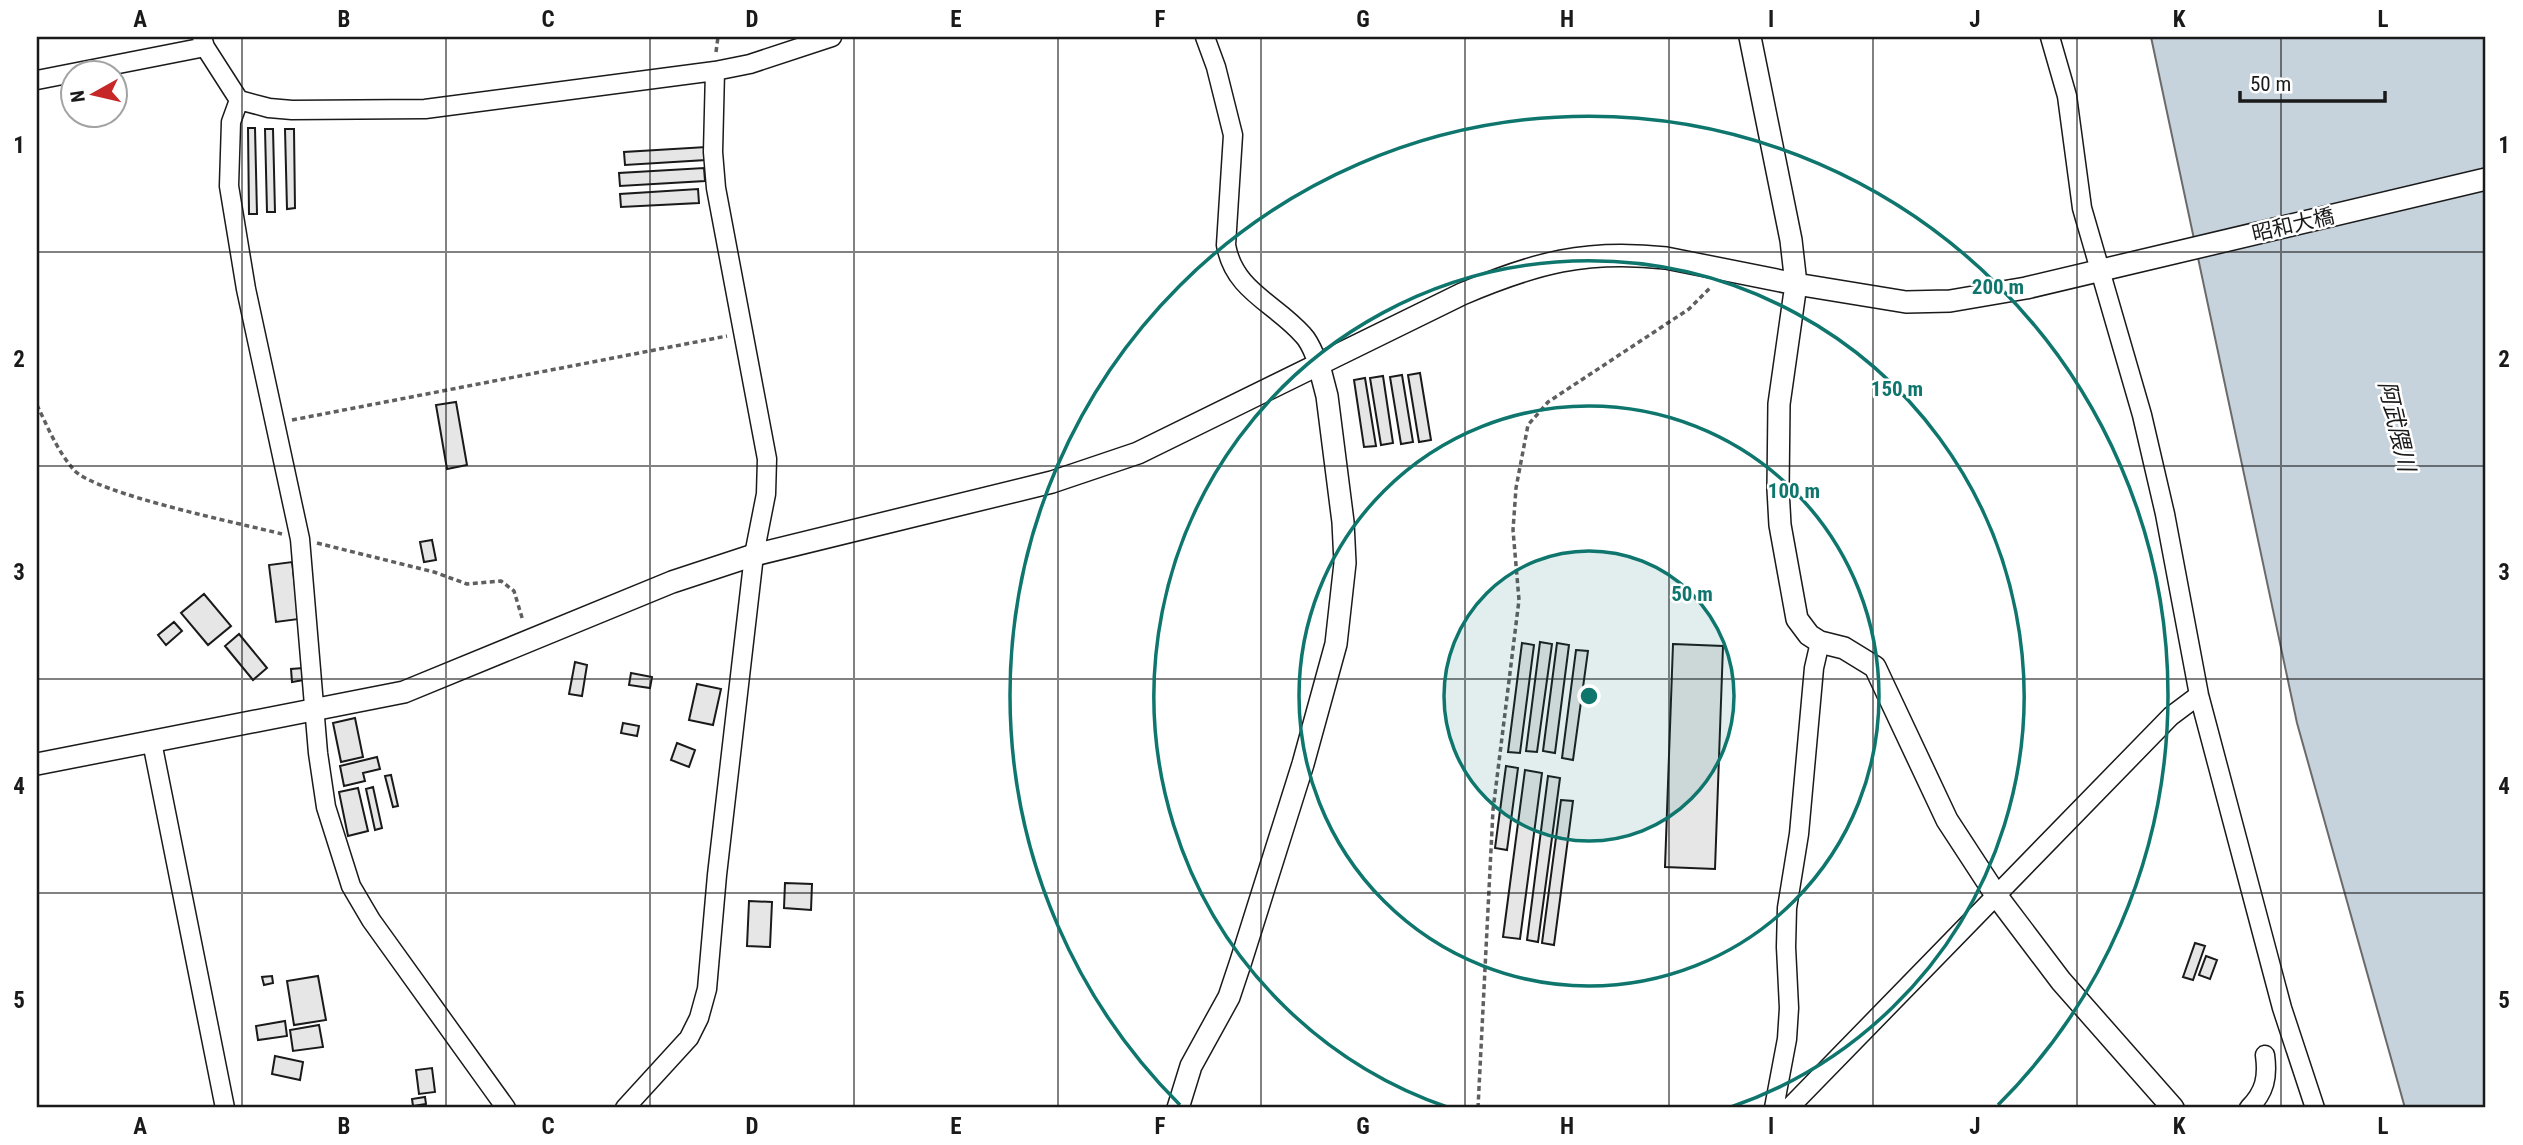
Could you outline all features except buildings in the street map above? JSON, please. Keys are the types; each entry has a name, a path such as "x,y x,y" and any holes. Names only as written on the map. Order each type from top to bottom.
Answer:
{"street":[{"path":"37,80 204,42 239,100 269,108 292,110 425,109 715,71 750,64 832,37"},
{"path":"1178,1108 1191,1066 1229,997 1303,764 1336,644 1345,563 1343,522 1327,396 1319,365 1306,338 1283,314 1238,279 1229,261 1226,245 1233,135 1216,67 1205,37"},
{"path":"1750,37 1791,240 1796,284 1779,404 1778,489 1780,525 1797,619 1809,635 1820,642 1844,648 1875,667 1947,820 1996,895 2061,981 2173,1108"},
{"path":"2050,37 2067,96 2082,208 2142,415 2165,514 2199,695 2283,1008 2315,1108"},
{"path":"625,1108 689,1038 699,1018 707,989 717,875 754,555 766,494 767,459 716,188 713,152 715,71"},
{"path":"239,100 231,122 229,186 246,289 300,539 314,708 326,807 351,886 371,919 506,1108"},
{"name":"昭和大橋","path":"37,764 404,692 672,582 754,555 1052,482 1099,467 1138,453 1462,295 1508,275 1551,262 1596,255 1642,255 1884,300 1950,301 2026,288 2486,179"},
{"path":"1774,1108 1783,1064 1789,1008 1787,908 1799,834 1814,668 1820,642"},
{"path":"1789,1108 2171,716 2199,695"},
{"path":"152,742 225,1108"},
{"path":"2249,1108 2263,1090 2266,1079 2265,1055"}],"path":[{"path":"1478,1108 1493,810 1519,600 1513,530 1522,448 1528,425 1548,402 1689,309 1709,290 1718,269"},
{"path":"275,424 743,333"}],"water":[{"name":"阿武隈川","path":"2151,37 2486,37 2486,1108 2405,1108 2297,723"}]}
